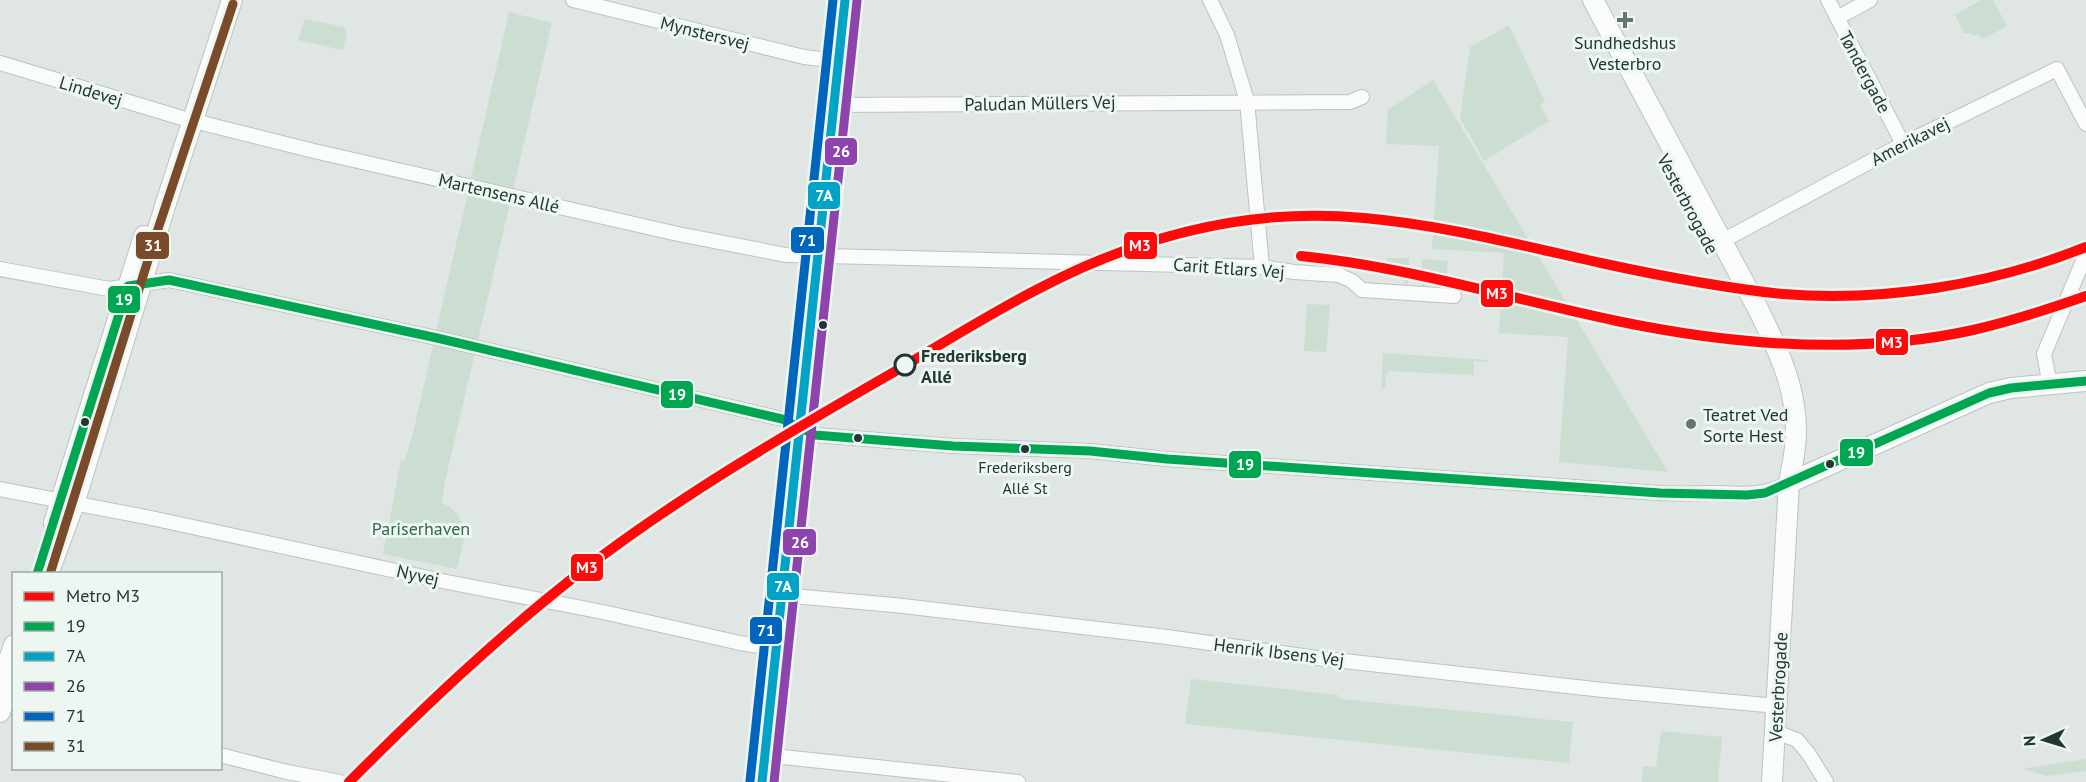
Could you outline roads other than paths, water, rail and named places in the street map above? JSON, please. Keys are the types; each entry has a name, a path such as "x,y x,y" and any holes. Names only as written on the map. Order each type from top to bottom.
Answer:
{"street":[{"path":"48,572 222,0"},
{"path":"187,119 232,0"},
{"name":"Mynstersvej","path":"573,0 804,57 838,61"},
{"path":"762,782 845,0"},
{"path":"1210,0 1227,35 1247,101 1262,267"},
{"name":"Vesterbrogade","path":"1581,0 1777,348 1788,376 1794,409 1796,440 1789,483 1772,782"},
{"name":"Vesterbrogade","path":"1593,0 1717,244"},
{"name":"Tøndergade","path":"1828,0 1903,144"},
{"path":"1837,18 1870,0"},
{"name":"Lindevej","path":"0,63 187,119"},
{"name":"Amerikavej","path":"1717,244 1903,144 2057,69 2086,124"},
{"name":"Paludan Müllers Vej","path":"834,105 1350,102 1362,97"},
{"name":"Martensens Allé","path":"187,119 314,152 689,236 786,255 817,257"},
{"path":"2050,385 2044,354 2086,255"},
{"name":"Carit Etlars Vej","path":"817,257 1262,267 1339,275 1352,280 1362,290 1454,296"},
{"path":"0,269 109,289 170,280 776,417 815,435 953,446 1082,451 1167,459 1660,493 1747,495 1764,493 1982,396 2011,388 2085,384"},
{"name":"Nyvej","path":"0,489 151,518 447,582 776,649"},
{"path":"37,572 68,503"},
{"name":"Henrik Ibsens Vej","path":"782,595 894,605 1317,658 1603,690 1777,706"},
{"path":"0,712 12,656"},
{"path":"1776,732 1797,740 1826,782"},
{"path":"764,755 1018,782"},
{"path":"222,756 287,772 340,782"}],"metro line":[{"name":"M3","path":"349,782 432,701 518,623 615,546 690,494 1000,309 1076,270 1155,240 1196,229 1279,217 1364,218 1454,231 1692,281 1783,294 1821,296 1898,293 1975,281 2013,272 2086,247"},
{"name":"M3","path":"1301,256 1381,268 1661,329 1749,341 1794,344 1839,345 1929,338 2002,323 2086,296"}],"place":[{"name":"Sundhedshus Vesterbro","path":"1625,20"},
{"name":"Frederiksberg Allé","path":"905,365"},
{"name":"Teatret Ved Sorte Hest","path":"1691,424"},
{"name":"Frederiksberg Allé St","path":"1025,449"}],"park label":[{"name":"Pariserhaven","path":"421,528"}]}
